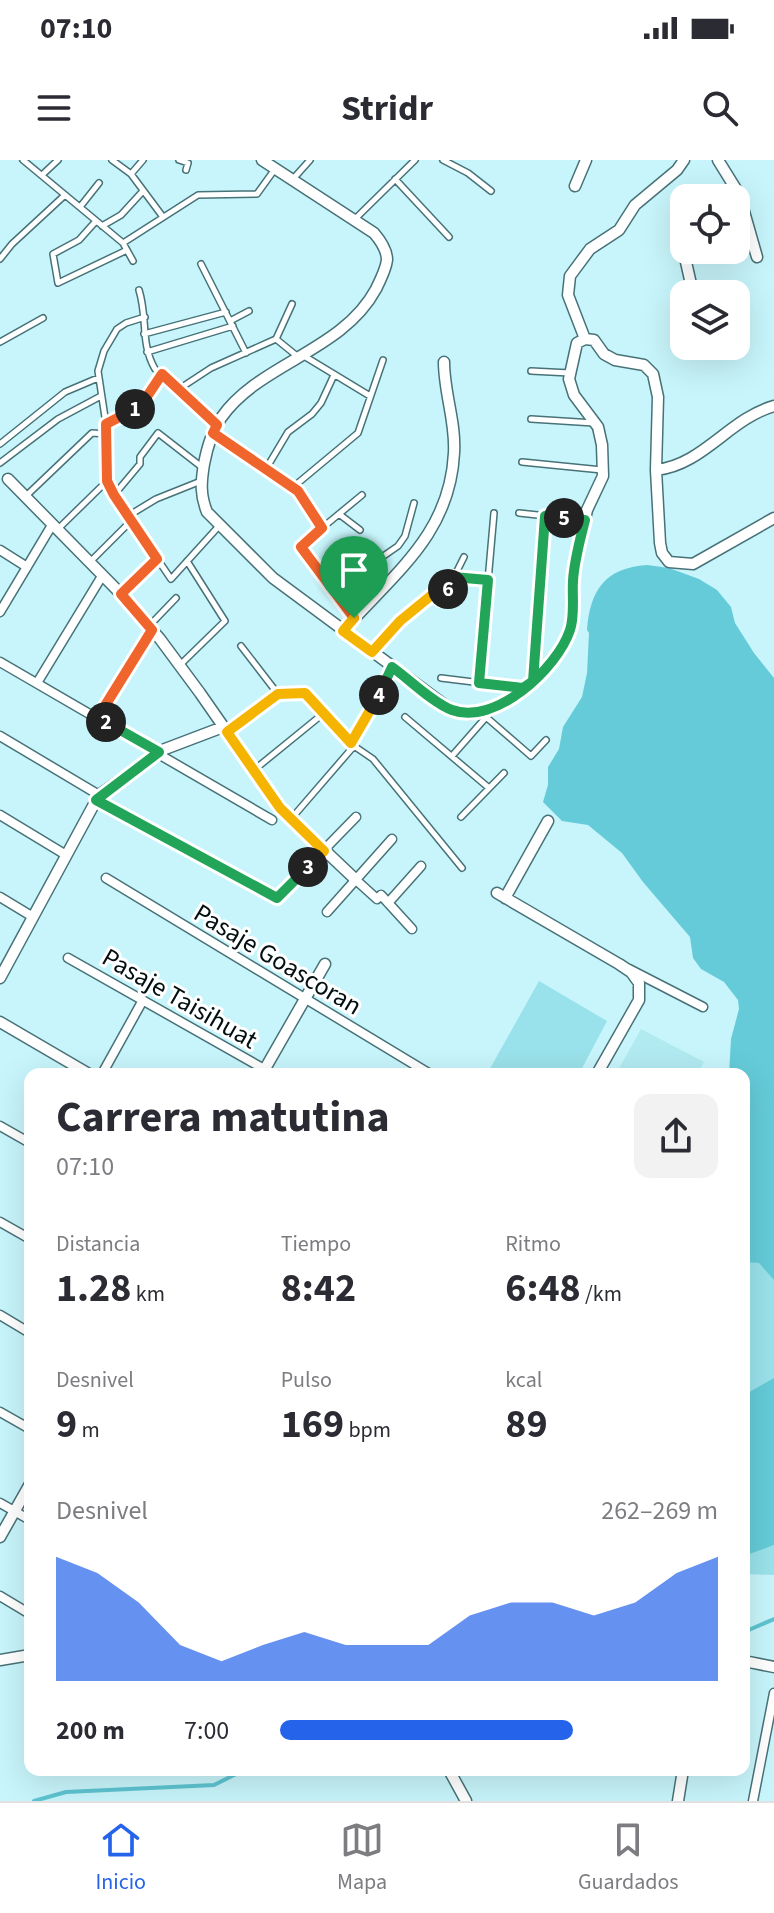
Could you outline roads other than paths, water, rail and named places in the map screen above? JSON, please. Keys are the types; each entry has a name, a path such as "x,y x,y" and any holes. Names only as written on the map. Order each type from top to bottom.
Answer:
{"street":[{"path":"262,160 374,233 383,245 387,259 381,279 365,305 344,328 248,391 222,417 215,429 204,468 202,499 207,512 219,526 273,578 450,709 470,714 495,706 523,688 555,658 571,629 573,577 585,520 603,476 602,445 595,423 574,395 570,373 577,343 585,339 594,340 604,354 615,360 644,365 653,374 658,397 656,470 660,543 662,553 669,562 693,564 774,518"},
{"path":"575,186 586,160"},
{"path":"585,339 568,295 570,276 590,249 619,230 635,205 677,170 684,160"},
{"path":"718,160 731,184"},
{"path":"750,236 757,257"},
{"path":"343,631 417,550 437,522 446,500 454,455 454,430 444,379 444,362"},
{"path":"656,470 674,468 705,451 732,428 774,406"},
{"path":"8,479 121,594 150,628 290,819 377,899 381,895 412,929"},
{"path":"0,612 54,527"},
{"path":"0,550 27,567"},
{"path":"37,683 102,576"},
{"path":"98,717 150,628"},
{"path":"0,662 272,820"},
{"path":"0,978 98,798 159,752 225,730"},
{"path":"0,736 98,798 277,898 356,817"},
{"path":"0,815 66,855"},
{"path":"548,821 501,896 612,960 631,972 639,983 639,1000 600,1068"},
{"path":"327,912 392,839"},
{"path":"388,903 421,866"},
{"name":"Pasaje Goascoran","path":"106,878 420,1068"},
{"path":"0,897 33,917"},
{"name":"Pasaje Taisihuat","path":"68,958 259,1068"},
{"path":"612,960 703,1007"},
{"path":"268,1068 325,964"},
{"path":"105,1068 143,1000"},
{"path":"0,1022 79,1068"},
{"path":"0,1126 24,1140"},
{"path":"0,1222 24,1236"},
{"path":"0,1315 24,1329"},
{"path":"0,1412 24,1426"},
{"path":"0,1537 24,1495"},
{"path":"0,1503 24,1516"},
{"path":"0,1596 24,1610"},
{"path":"0,1660 24,1656"},
{"path":"750,1662 774,1667"},
{"path":"753,1801 774,1693"},
{"path":"452,1776 466,1801"},
{"path":"678,1801 682,1776"}],"lane":[{"path":"23,160 123,243 133,261"},
{"path":"42,175 58,160"},
{"path":"112,160 131,174 163,217"},
{"path":"131,174 143,160"},
{"path":"179,160 188,163 186,170"},
{"path":"292,179 310,160"},
{"path":"354,220 415,160"},
{"path":"443,160 468,173 491,191"},
{"path":"123,243 198,195 257,194 276,169"},
{"path":"395,179 449,237"},
{"path":"80,207 99,183"},
{"path":"127,250 58,283 53,254 79,240 99,223 121,215 143,191"},
{"path":"0,259 65,195"},
{"path":"201,264 246,353"},
{"path":"139,290 145,317 147,352 155,369 179,389 215,429 298,491 322,528"},
{"path":"179,389 211,368 276,339 292,304"},
{"path":"147,352 231,323 249,311"},
{"path":"144,334 226,312"},
{"path":"145,317 117,329 104,351 98,377 106,424 107,481 171,579 219,526"},
{"path":"0,342 43,318"},
{"path":"276,339 301,357 370,396"},
{"path":"292,488 358,433 383,360"},
{"path":"531,371 570,373"},
{"path":"106,424 140,407 162,374"},
{"path":"266,469 288,432 321,403 334,375"},
{"path":"0,444 65,392 98,377"},
{"path":"0,463 58,419 101,396"},
{"path":"531,419 595,423"},
{"path":"25,497 92,433 106,434"},
{"path":"114,495 140,464 140,457 158,433 204,468"},
{"path":"522,462 602,470"},
{"path":"54,527 107,481"},
{"path":"89,563 130,518 156,499 201,481"},
{"path":"354,618 301,547 362,495"},
{"path":"333,591 398,546 405,536 414,503"},
{"path":"479,683 494,513"},
{"path":"519,513 585,520"},
{"path":"339,514 360,530"},
{"path":"533,681 545,516"},
{"path":"372,652 400,621 433,594 440,600 464,557"},
{"path":"121,594 157,559"},
{"path":"180,665 225,621 187,561"},
{"path":"453,577 488,580"},
{"path":"150,628 176,598"},
{"path":"241,646 278,694"},
{"path":"290,819 352,745 392,667"},
{"path":"441,678 523,688"},
{"path":"225,730 278,694 305,693 352,745 373,759 462,868"},
{"path":"452,756 495,706"},
{"path":"253,771 324,713"},
{"path":"405,717 489,788"},
{"path":"486,717 531,756 546,740"},
{"path":"461,817 504,773"}],"waterway":[{"path":"750,1629 774,1619"},
{"path":"34,1801 66,1792 214,1785 232,1776"}]}
